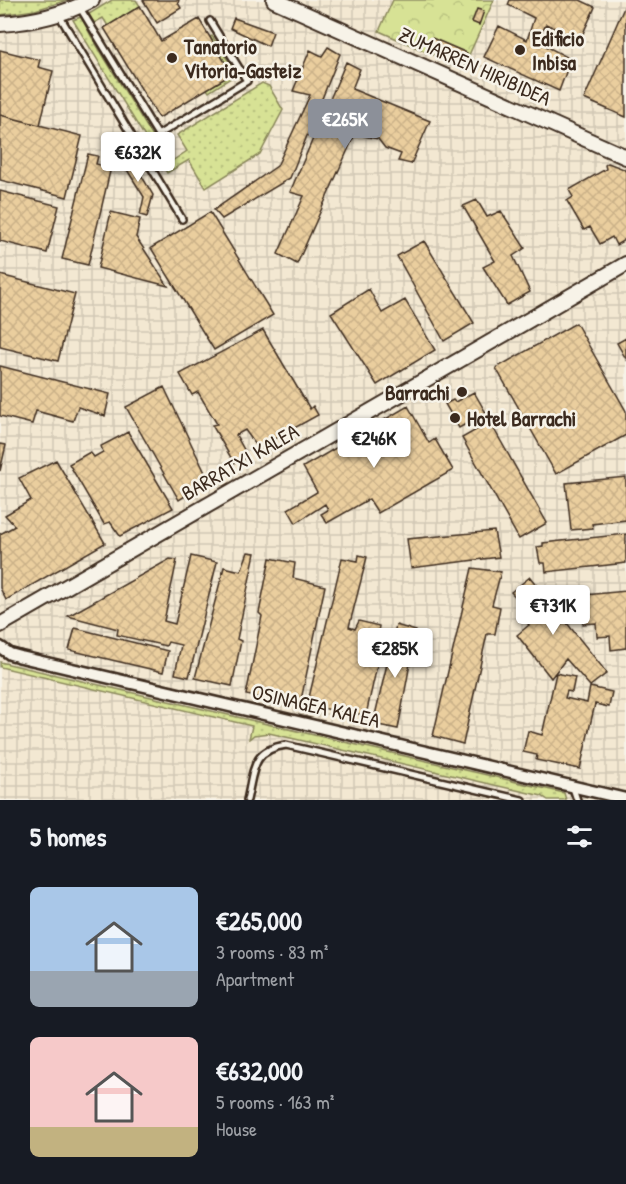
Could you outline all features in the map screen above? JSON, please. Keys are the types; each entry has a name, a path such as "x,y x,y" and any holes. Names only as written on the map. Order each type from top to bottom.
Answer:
{"street":[{"path":"0,24 38,20 79,7 92,0"},
{"name":"ZUMARREN HIRIBIDEA","path":"274,0 626,157"},
{"name":"BARRATXI KALEA","path":"0,625 626,264"},
{"name":"OSINAGEA KALEA","path":"0,647 10,654 21,657 626,799"}],"lane":[{"path":"79,7 158,135 247,81 210,21"},
{"path":"58,14 182,219"},
{"path":"247,800 257,761 262,753 272,747 286,745 522,800"},
{"path":"572,786 577,800"}],"shaded area":[{"path":"0,0 393,0 379,31 494,0 626,0 626,800 0,800"}],"green space":[{"path":"0,0 68,0 35,10 0,15"},
{"path":"112,0 136,0 140,6 108,26 103,18 94,23 89,14"},
{"path":"393,0 494,0 463,68 379,31"},
{"path":"81,17 169,163 187,151 177,135 262,83 269,86 283,110 260,154 206,188 189,160 167,173 73,20"},
{"path":"212,36 237,74 209,92 207,89 232,74 210,37"},
{"path":"0,662 564,793 566,800 548,800 542,796 269,733 254,735 249,739 252,726 0,667"}],"building":[{"path":"143,0 179,0 181,8 157,23"},
{"name":"Edificio Inbisa","path":"510,0 580,0 595,7 580,40 546,24 538,42 571,59 559,91 484,57 499,26 527,40 534,18 508,5"},
{"path":"626,3 626,117 584,99"},
{"name":"Tanatorio Vitoria-Gasteiz","path":"140,6 161,41 199,19 232,74 159,118 104,28"},
{"path":"477,9 484,11 479,25 472,22"},
{"path":"234,18 273,32 268,46 230,28"},
{"path":"432,38 467,53 462,65 427,49"},
{"path":"328,47 340,54 290,178 222,219 214,210 277,166 310,95 293,91 310,50 322,56"},
{"path":"0,50 40,60 38,67 53,71 40,125 0,115"},
{"path":"346,62 360,69 352,89 430,121 411,164 398,161 401,154 385,148 378,139 364,136 370,119 363,116 297,264 278,254 304,196 290,192"},
{"path":"0,115 82,136 67,197 0,180"},
{"path":"127,151 153,195 147,217 140,215 144,197 119,157"},
{"path":"88,154 98,156 96,164 111,167 88,265 62,259"},
{"path":"608,163 626,172 626,239 616,245 612,237 600,244 590,227 584,230 567,201 573,197 569,190 606,169 605,165"},
{"path":"0,191 59,206 47,253 0,241"},
{"path":"477,200 487,217 501,211 525,248 513,256 530,292 507,305 483,267 495,261 463,206"},
{"path":"111,212 140,219 136,237 168,286 98,268"},
{"path":"210,212 273,315 214,350 151,248"},
{"path":"424,241 474,323 444,341 397,256"},
{"path":"0,275 75,294 58,361 0,347"},
{"path":"369,289 382,313 405,300 435,350 377,385 331,313"},
{"path":"576,323 626,411 626,435 556,474 496,368"},
{"path":"263,330 310,409 313,406 318,415 258,448 245,430 236,435 248,457 234,463 212,425 217,424 198,392 192,395 180,374"},
{"path":"626,338 626,359 617,343"},
{"path":"0,366 110,394 105,416 78,407 73,421 36,411 32,424 0,416"},
{"path":"164,387 209,481 179,500 126,407"},
{"path":"474,392 486,413 459,428 445,404 453,400 455,402"},
{"path":"408,406 429,443 435,439 453,470 378,513 369,499 327,523 321,514 328,510 325,504 296,523 288,509 317,492 303,467"},
{"path":"490,422 547,523 519,539 462,438"},
{"path":"128,432 173,508 120,536 110,522 104,524 69,464 90,452 94,457 103,452 101,446"},
{"path":"0,444 6,445 0,471"},
{"path":"56,460 105,543 6,600 0,588 0,534 15,526 5,515 31,500 19,478"},
{"path":"626,477 626,520 592,524 593,528 571,530 566,483"},
{"path":"494,531 499,557 411,568 407,539"},
{"path":"626,534 626,563 546,572 545,563 540,563 537,547 543,546 543,543"},
{"path":"248,552 255,553 237,639 241,641 232,686 195,678 224,567 241,571"},
{"path":"359,555 367,557 349,627 355,629 359,621 379,626 378,633 384,635 366,715 307,706 342,558 358,561"},
{"path":"191,556 217,562 189,677 175,674 181,645 168,642 166,646 117,635 118,629 68,616 170,559 177,560 164,621 175,624"},
{"path":"270,558 295,563 293,578 325,586 300,705 246,695 262,616 259,613"},
{"path":"472,568 501,572 492,605 500,607 495,634 487,634 463,744 433,736"},
{"path":"530,577 607,673 590,686 566,659 551,678 517,635 529,625 517,609 523,605 511,592"},
{"path":"626,591 626,648 611,650 610,636 597,637 596,623 583,624 582,618 579,618 579,611 576,611 575,607 570,608 570,599 574,596"},
{"path":"396,625 416,631 398,729 373,724"},
{"path":"75,628 168,651 163,672 69,650"},
{"path":"556,673 575,677 572,692 567,691 565,698 587,703 590,687 612,692 609,707 595,704 580,769 536,760 537,755 523,752 528,731 542,735"}],"place":[{"name":"Edificio Inbisa","path":"520,50"},
{"name":"Tanatorio Vitoria-Gasteiz","path":"172,58"},
{"name":"Barrachi","path":"462,392"},
{"name":"Hotel Barrachi","path":"455,418"}]}
